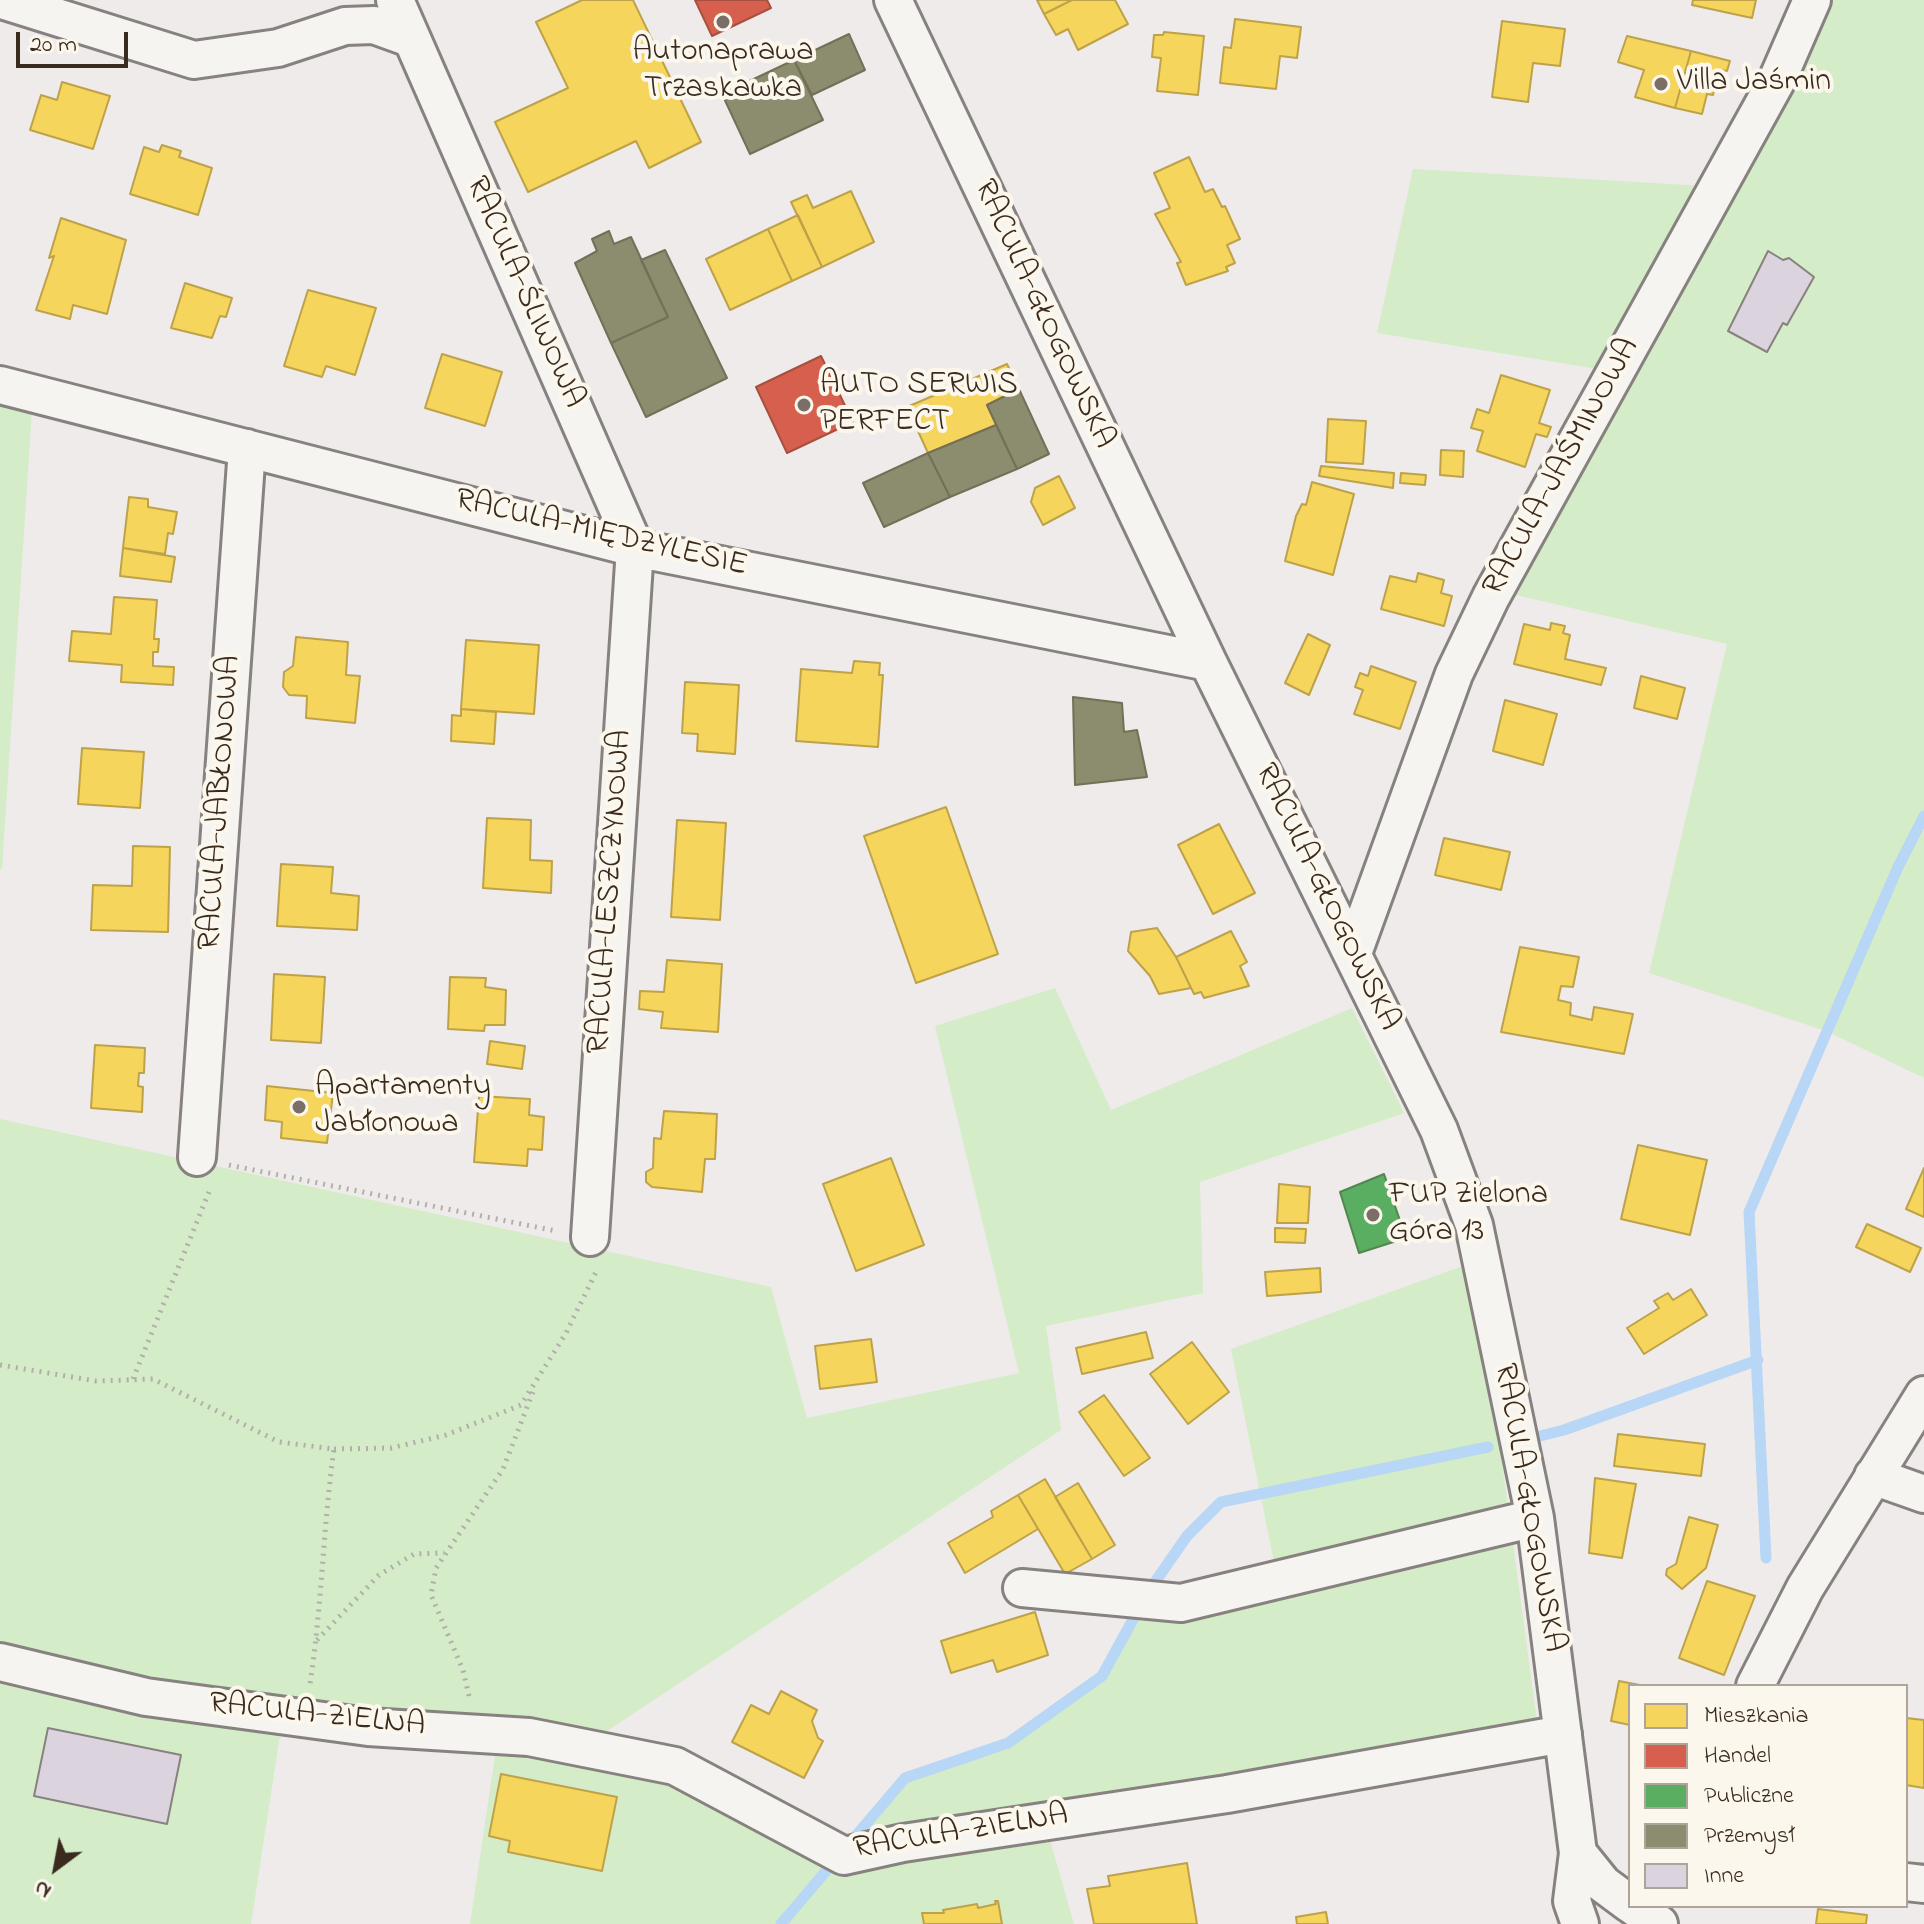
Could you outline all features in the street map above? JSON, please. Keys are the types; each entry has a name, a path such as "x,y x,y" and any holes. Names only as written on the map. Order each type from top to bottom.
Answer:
{"street":[{"path":"2,0 194,60 278,48 345,26 374,25 410,38"},
{"name":"RACULA-ŚLIWOWA","path":"395,0 635,548"},
{"name":"RACULA-GŁOGOWSKA","path":"893,0 1208,662 1439,1130 1474,1225 1535,1518 1578,1853 1572,1901 1580,1924"},
{"name":"RACULA-JAŚMINOWA","path":"1353,953 1467,648 1778,78 1812,0"},
{"name":"RACULA-MIĘDZYLESIE","path":"0,385 635,548 1208,662"},
{"name":"RACULA-JABŁONOWA","path":"206,1159 247,448"},
{"name":"RACULA-LESZCZYNOWA","path":"590,1237 635,548"},
{"path":"1756,1684 1805,1588 1924,1395"},
{"path":"1873,1476 1924,1494"},
{"path":"1022,1588 1181,1603 1535,1518"},
{"name":"RACULA-ZIELNA","path":"0,1662 146,1697 305,1720 529,1737 675,1766 834,1851 1227,1794 1563,1734"},
{"path":"1578,1853 1603,1884 1628,1902"},
{"path":"1636,1908 1659,1924"}],"path":[{"path":"133,1379 206,1206 206,1159 444,1211 590,1237 599,1254 599,1266 535,1388 503,1469 436,1568 431,1595 463,1670 470,1702 463,1732"},
{"path":"0,1365 96,1381 153,1379 279,1442 334,1449 391,1448 446,1435 521,1405 535,1388"},
{"path":"305,1720 317,1640 322,1537 334,1449"},
{"path":"317,1640 379,1575 414,1554 445,1553"}],"green space":[{"path":"1820,0 1924,0 1924,1078 1826,1031 1649,973 1727,644 1503,592 1616,372 1377,333 1413,169 1722,187"},
{"path":"0,370 34,379 2,869 0,869"},
{"path":"1055,988 1111,1110 1352,1008 1404,1113 1200,1182 1203,1293 1046,1326 1061,1430 595,1739 841,1851 905,1778 1008,1743 1102,1676 1148,1592 1276,1572 1231,1349 1463,1266 1491,1381 1537,1721 1040,1805 1074,1924 470,1924 499,1729 284,1709 251,1924 0,1924 0,1119 771,1287 807,1418 1019,1373 935,1026"}],"building: Mieszkania":[{"path":"582,0 633,0 701,142 649,168 636,141 528,192 495,122 568,88 536,22"},
{"path":"1037,0 1072,0 1044,14"},
{"path":"1072,0 1115,0 1128,24 1078,50 1068,29 1056,35 1044,14"},
{"path":"1693,0 1756,0 1752,18 1692,5"},
{"path":"1235,19 1301,27 1297,58 1280,56 1276,89 1220,83 1224,47 1231,48"},
{"path":"1502,21 1565,29 1560,66 1533,63 1528,102 1492,97"},
{"path":"1164,32 1204,36 1198,95 1157,91 1161,58 1152,57 1154,35 1163,35"},
{"name":"Villa Jaśmin","path":"1627,36 1691,51 1675,108 1635,97 1644,70 1618,62"},
{"path":"1691,51 1730,61 1727,71 1719,70 1713,95 1707,94 1702,114 1675,108"},
{"path":"62,82 110,96 93,149 30,130 41,95 57,100"},
{"path":"162,145 181,151 179,157 212,168 198,215 130,194 144,147 159,152"},
{"path":"1189,157 1205,192 1213,189 1222,207 1225,206 1240,239 1227,245 1235,263 1226,267 1228,271 1186,285 1177,263 1181,262 1155,214 1170,208 1154,173"},
{"path":"851,191 874,242 822,267 791,202 807,195 813,208"},
{"path":"798,215 822,267 792,281 768,229"},
{"path":"61,218 126,240 107,314 73,305 70,319 36,310 54,256 49,258"},
{"path":"768,229 792,281 730,310 706,259"},
{"path":"185,283 232,298 226,317 220,316 212,338 171,328"},
{"path":"308,290 376,308 355,375 326,366 322,377 284,366"},
{"path":"442,354 502,372 485,426 425,408"},
{"path":"1007,364 1019,389 987,405 996,425 928,453 907,407"},
{"path":"1501,375 1550,390 1539,423 1551,427 1547,437 1536,434 1525,467 1477,451 1483,431 1471,428 1477,409 1489,413"},
{"path":"1328,419 1366,421 1363,464 1326,462"},
{"path":"1441,450 1464,451 1463,477 1440,475"},
{"path":"1321,466 1394,473 1393,488 1319,476"},
{"path":"1401,473 1426,475 1425,485 1400,483"},
{"path":"1059,476 1075,508 1043,525 1031,502 1035,488"},
{"path":"1312,482 1354,494 1333,575 1285,561 1296,516 1302,504 1306,505"},
{"path":"129,497 148,499 148,507 177,512 173,534 168,533 165,554 123,548"},
{"path":"123,548 175,557 171,582 120,576"},
{"path":"1418,573 1444,580 1441,593 1452,596 1444,626 1381,609 1390,576 1416,582"},
{"path":"114,597 157,600 154,639 159,639 158,652 153,652 153,666 174,667 173,685 121,682 122,665 69,661 72,631 111,634"},
{"path":"1551,623 1565,626 1563,633 1570,635 1565,659 1606,668 1601,685 1514,664 1524,624 1550,630"},
{"path":"1308,634 1330,645 1309,695 1285,683"},
{"path":"296,637 348,642 346,675 360,676 355,723 306,718 307,696 289,695 283,687 284,672 293,666"},
{"path":"466,640 539,645 534,714 461,709"},
{"path":"854,661 880,663 879,675 883,675 878,747 796,741 801,669 852,673"},
{"path":"1371,666 1416,682 1400,729 1354,714 1363,690 1355,687 1360,673 1368,676"},
{"path":"1641,676 1685,688 1677,719 1634,708"},
{"path":"685,682 739,685 735,754 697,751 698,734 682,733"},
{"path":"1505,700 1557,714 1543,765 1493,751"},
{"path":"461,709 496,712 494,744 451,741 452,715 461,716"},
{"path":"82,748 144,752 140,808 78,804"},
{"path":"946,807 998,954 916,983 864,836"},
{"path":"487,818 531,820 530,860 552,861 551,893 483,888"},
{"path":"677,820 726,823 720,920 671,917"},
{"path":"1219,824 1255,893 1213,914 1178,845"},
{"path":"1444,838 1510,852 1501,890 1435,875"},
{"path":"133,846 170,847 168,932 91,930 93,885 132,886"},
{"path":"281,864 333,867 331,893 359,896 357,930 277,926"},
{"path":"1157,928 1191,988 1159,994 1150,976 1128,951 1131,932"},
{"path":"1231,931 1247,962 1240,966 1249,986 1204,998 1201,992 1194,994 1176,957"},
{"path":"1520,947 1579,957 1573,987 1561,986 1558,1000 1571,1003 1570,1015 1592,1020 1594,1007 1633,1014 1624,1054 1501,1032"},
{"path":"667,960 722,964 718,1032 661,1028 663,1012 639,1009 640,991 664,992"},
{"path":"274,974 325,977 321,1043 271,1040"},
{"path":"450,977 486,978 485,987 506,990 505,1025 485,1025 484,1031 448,1029"},
{"path":"490,1041 525,1046 522,1069 487,1064"},
{"path":"95,1045 145,1048 144,1073 139,1073 138,1086 143,1087 142,1112 91,1108"},
{"name":"Apartamenty Jabłonowa","path":"267,1086 333,1093 327,1143 281,1138 282,1122 265,1120"},
{"path":"479,1096 530,1099 529,1115 544,1117 542,1150 528,1149 527,1166 474,1162"},
{"path":"664,1111 717,1114 715,1159 705,1159 702,1192 652,1187 646,1182 646,1172 653,1168 654,1138 661,1139"},
{"path":"1638,1145 1707,1160 1690,1235 1621,1219"},
{"path":"891,1158 924,1245 856,1271 823,1184"},
{"path":"1924,1168 1924,1217 1906,1209"},
{"path":"1279,1184 1310,1187 1308,1223 1277,1223"},
{"path":"1867,1224 1921,1248 1910,1272 1856,1247"},
{"path":"1275,1228 1306,1229 1305,1243 1275,1242"},
{"path":"1320,1268 1321,1292 1267,1296 1265,1272"},
{"path":"1691,1289 1707,1315 1644,1354 1627,1328 1659,1308 1654,1301 1668,1293 1673,1300"},
{"path":"1146,1332 1153,1358 1082,1374 1076,1348"},
{"path":"871,1339 877,1382 820,1389 815,1346"},
{"path":"1192,1342 1229,1392 1188,1424 1150,1374"},
{"path":"1104,1395 1150,1458 1124,1476 1079,1412"},
{"path":"1618,1434 1705,1444 1701,1476 1614,1466"},
{"path":"1595,1478 1636,1484 1622,1558 1589,1553"},
{"path":"1045,1479 1092,1559 1065,1574 1018,1495"},
{"path":"1078,1483 1115,1545 1092,1559 1055,1497"},
{"path":"1018,1495 1038,1529 965,1573 948,1543 993,1517 991,1511"},
{"path":"1689,1517 1718,1525 1706,1568 1682,1589 1666,1575 1667,1569 1676,1564"},
{"path":"1707,1581 1755,1596 1724,1675 1679,1658"},
{"path":"1035,1612 1048,1655 997,1672 993,1660 951,1673 941,1641"},
{"path":"1619,1681 1635,1684 1628,1684 1628,1725 1611,1721"},
{"path":"781,1691 817,1710 812,1721 818,1738 823,1741 804,1778 732,1742 751,1705 769,1714"},
{"path":"1908,1718 1924,1720 1924,1788 1908,1785"},
{"path":"501,1774 617,1797 602,1871 508,1852 510,1841 489,1836"},
{"path":"1187,1863 1197,1924 1094,1924 1087,1889 1110,1886 1108,1876"},
{"path":"995,1901 998,1901 1002,1924 924,1924 922,1913 944,1913 943,1910 977,1904 978,1908 996,1904"},
{"path":"1818,1909 1867,1915 1866,1924 1816,1924"},
{"path":"1326,1912 1328,1924 1297,1924 1296,1917"}],"building: Handel":[{"name":"Autonaprawa Trzaskawka","path":"695,0 767,0 771,8 712,36"},
{"name":"AUTO SERWIS PERFECT","path":"821,356 853,422 787,453 756,387"}],"building: Publiczne":[{"name":"FUP Zielona Góra 13","path":"1384,1174 1406,1238 1359,1253 1340,1192"}],"building: Przemysł":[{"path":"849,34 865,70 812,95 794,60"},
{"path":"794,60 823,120 750,154 722,94"},
{"path":"609,231 614,244 631,237 668,317 611,343 575,263 597,251 592,239"},
{"path":"665,250 727,378 646,417 611,343 668,317 641,260"},
{"path":"1019,389 1049,454 1017,469 987,405"},
{"path":"996,425 1017,469 950,497 928,453"},
{"path":"928,453 950,497 884,527 863,483"},
{"path":"1073,697 1122,703 1124,732 1137,730 1147,777 1075,785"}],"building: Inne":[{"path":"1768,251 1783,260 1789,258 1814,277 1787,325 1783,323 1767,352 1728,331"},
{"path":"48,1728 181,1755 167,1824 34,1796"}],"waterway":[{"path":"1766,1558 1749,1212 1898,867 1924,816"},
{"path":"1540,1436 1758,1360"},
{"path":"781,1924 905,1778 1008,1743 1102,1676 1148,1592 1187,1536 1221,1502 1488,1447"}],"place":[{"name":"Autonaprawa Trzaskawka","path":"723,22"},
{"name":"Villa Jaśmin","path":"1661,84"},
{"name":"AUTO SERWIS PERFECT","path":"804,405"},
{"name":"Apartamenty Jabłonowa","path":"299,1107"},
{"name":"FUP Zielona Góra 13","path":"1373,1215"}]}
